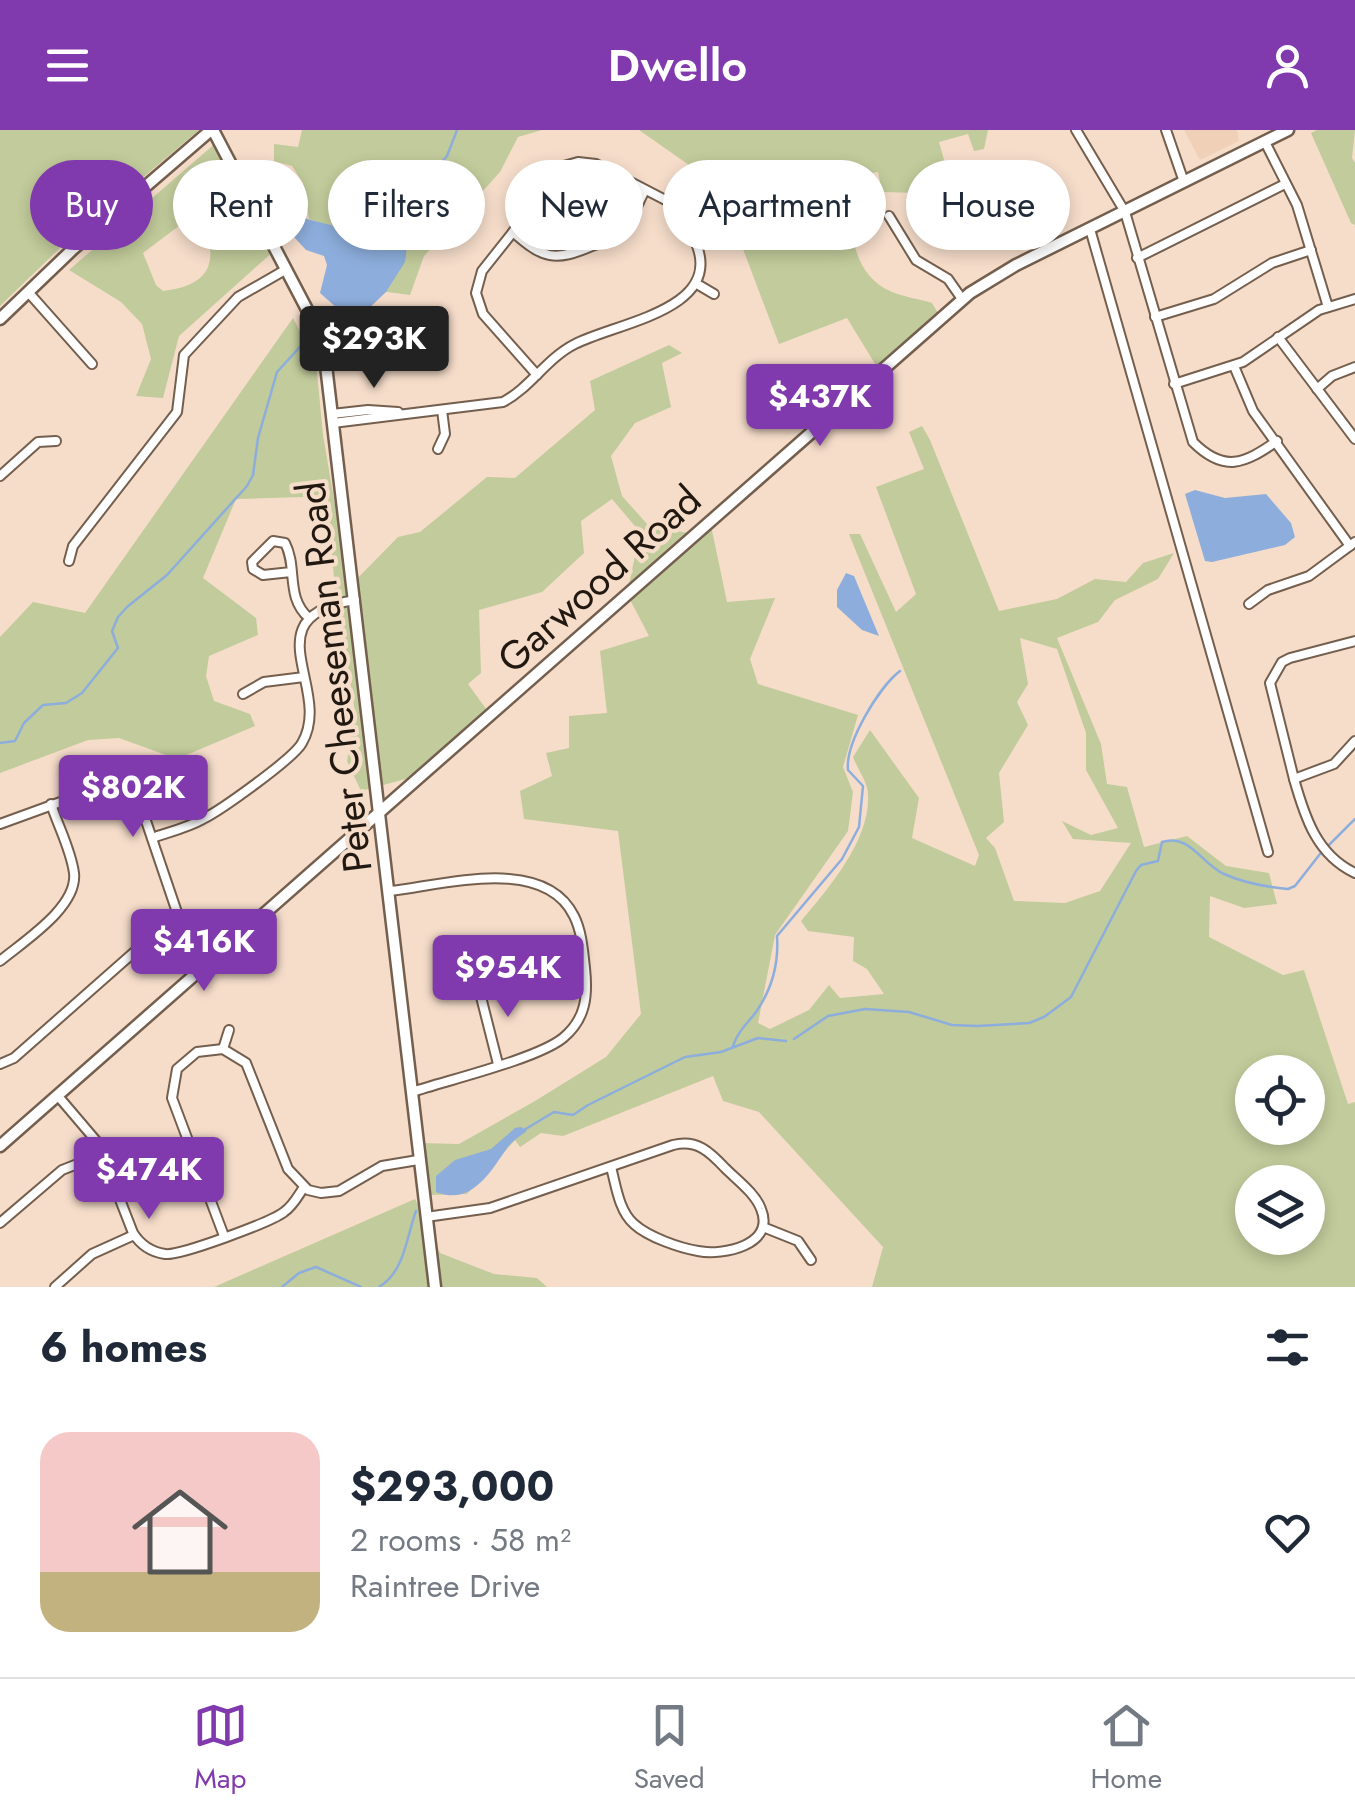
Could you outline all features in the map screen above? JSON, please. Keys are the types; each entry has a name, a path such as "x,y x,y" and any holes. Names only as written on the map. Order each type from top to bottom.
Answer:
{"street":[{"name":"Peter Cheeseman Road","path":"212,130 322,340 435,1287"},
{"path":"0,318 212,130"},
{"path":"1076,130 1125,212 1193,442 1203,452 1229,462 1242,462 1276,441"},
{"path":"1166,130 1184,182"},
{"name":"Garwood Road","path":"0,1146 962,299 998,274 1288,130"},
{"path":"1264,142 1297,205 1328,307"},
{"path":"1137,258 1285,184"},
{"path":"332,418 418,413 502,402 575,344 676,303 697,284 701,258 686,217 676,205 645,190 643,194"},
{"path":"889,216 916,260 948,279 962,299"},
{"path":"1090,229 1268,852"},
{"path":"505,242 482,271 477,298 487,320 536,376"},
{"path":"536,250 548,256 582,250"},
{"path":"1154,317 1214,300 1272,263 1311,250"},
{"path":"69,561 73,546 177,412 184,355 238,297 285,270"},
{"path":"697,284 714,294"},
{"path":"29,292 92,364"},
{"path":"1174,384 1234,366 1328,307 1355,299"},
{"path":"1278,337 1355,439"},
{"path":"1234,366 1248,402 1353,544 1301,581 1268,590 1250,604"},
{"path":"1318,389 1332,376 1355,367"},
{"path":"438,449 445,434 442,410"},
{"path":"0,476 38,442 56,441"},
{"path":"291,572 263,574 253,569 252,562 271,543 280,540 288,548 297,606 309,618"},
{"path":"152,838 205,818 297,750 308,726 300,641 309,618 326,606 355,600"},
{"path":"1355,640 1282,662 1270,683 1303,811 1318,845 1355,873"},
{"path":"243,694 264,682 304,677"},
{"path":"1294,779 1334,764 1355,741"},
{"path":"0,824 100,788 114,788 136,802 182,926 210,962"},
{"path":"0,961 63,907 72,894 74,871 51,804"},
{"path":"390,892 521,878 549,888 570,909 580,931 587,986 582,1015 572,1030 554,1044 412,1092"},
{"path":"0,1064 14,1058 149,940 182,926"},
{"path":"479,989 498,1064"},
{"path":"223,1050 228,1030"},
{"path":"224,1236 172,1092 174,1075 184,1060 202,1050 223,1050 238,1056 249,1067 286,1164 304,1187 335,1192 385,1164 418,1160"},
{"path":"58,1096 92,1134 134,1236 147,1248 170,1254 224,1236 285,1212 304,1187"},
{"path":"426,1217 490,1208 678,1143 699,1145 712,1154 758,1203 764,1217 763,1227 756,1239 741,1247 710,1252 688,1248 632,1222 621,1202 611,1168"},
{"path":"0,1223 62,1170 103,1154"},
{"path":"763,1227 793,1238 806,1249 810,1260"},
{"path":"54,1287 92,1254 134,1236"}],"shaded area":[{"path":"1184,130 1237,130 1239,141 1200,160"}],"green space":[{"path":"0,130 199,130 153,169 153,160 30,160 30,250 58,250 0,306"},
{"path":"302,130 542,130 518,137 500,172 485,189 485,160 328,160 328,226 309,219 308,160 274,160 274,144 298,147"},
{"path":"639,130 988,130 984,149 974,151 968,134 939,142 944,160 906,160 906,193 886,192 886,160 682,160"},
{"path":"1355,130 1355,225 1311,133"},
{"path":"218,141 228,160 196,160"},
{"path":"173,180 173,230 153,245 153,197"},
{"path":"92,250 147,250 143,253 156,285 163,291 195,282 209,264 210,250 275,250 179,336 163,398 136,396 151,359 142,324 121,302 69,270"},
{"path":"407,250 429,250 410,295 380,291 401,266"},
{"path":"743,250 856,250 866,272 877,283 892,292 932,303 942,320 880,372 847,318 779,344"},
{"path":"293,318 316,362 323,435 349,587 398,537 420,532 487,477 515,478 595,410 590,381 669,345 682,353 662,363 671,407 635,423 611,456 622,496 648,525 693,534 710,521 727,602 775,598 750,659 758,684 858,715 843,767 853,792 848,831 775,935 758,1023 770,1029 809,1010 829,985 840,998 884,994 867,969 853,961 854,937 808,931 801,921 846,863 863,829 868,790 853,757 870,730 919,798 912,838 975,866 979,855 849,534 860,534 896,612 916,594 876,487 924,469 909,432 922,426 930,440 999,611 1057,599 1095,579 1126,582 1143,563 1174,553 1158,579 1115,600 1098,622 1057,638 1101,744 1107,784 1127,787 1144,847 1187,836 1226,866 1269,873 1277,904 1244,908 1210,896 1209,937 1283,975 1304,970 1348,1104 1355,1102 1355,1287 872,1287 883,1247 759,1112 723,1101 713,1076 563,1136 541,1133 520,1147 515,1140 467,1194 428,1195 421,1143 459,1144 535,1101 606,1057 641,1014 618,831 524,819 520,791 552,776 546,753 569,748 569,716 607,713 600,651 649,636 627,594 640,532 612,499 581,521 584,553 542,592 479,610 481,673 468,684 492,717 424,774 361,791 347,761 355,712 335,589 328,511 305,497 236,499 203,578 256,618 258,635 209,656 206,676 214,701 250,714 255,726 177,759 119,738 88,740 0,773 0,637 33,602 85,613","holes":["1020,638 1057,649 1086,733 1086,770 1118,828 1091,835 1062,821 1073,839 1131,843 1100,891 1065,903 1014,901 995,848 986,838 1004,822 999,773 1028,725 1017,702 1028,684"]},
{"path":"415,1199 440,1253 494,1274 537,1278 547,1287 214,1287"}],"water":[{"path":"308,219 328,224 328,250 407,250 405,262 386,292 366,311 346,316 320,293 327,265 324,256 306,250"},
{"path":"1195,490 1225,498 1266,494 1291,523 1295,537 1285,545 1205,561 1185,494"},
{"path":"846,573 854,576 879,636 862,630 837,607 837,590"},
{"path":"521,1127 527,1131 509,1145 478,1185 459,1195 436,1192 436,1176 455,1160 491,1149"}],"waterway":[{"path":"444,160 457,130"},
{"path":"324,323 337,312"},
{"path":"0,743 15,741 24,723 43,705 66,703 82,693 118,648 112,631 118,617 167,575 247,486 253,475 258,438 277,372 310,336"},
{"path":"733,1046 770,985 777,936 842,859 859,827 863,786 848,770 852,745 874,702 900,671"},
{"path":"794,1039 828,1016 865,1009 909,1012 952,1025 1029,1023 1071,997 1136,871 1141,865 1158,861 1162,842 1180,842 1232,877 1288,889 1355,819"},
{"path":"524,1130 554,1112 573,1115 685,1057 721,1052 758,1038 786,1041"},
{"path":"379,1287 394,1272 404,1253 416,1211"},
{"path":"282,1287 299,1273 316,1267 361,1287"}]}
